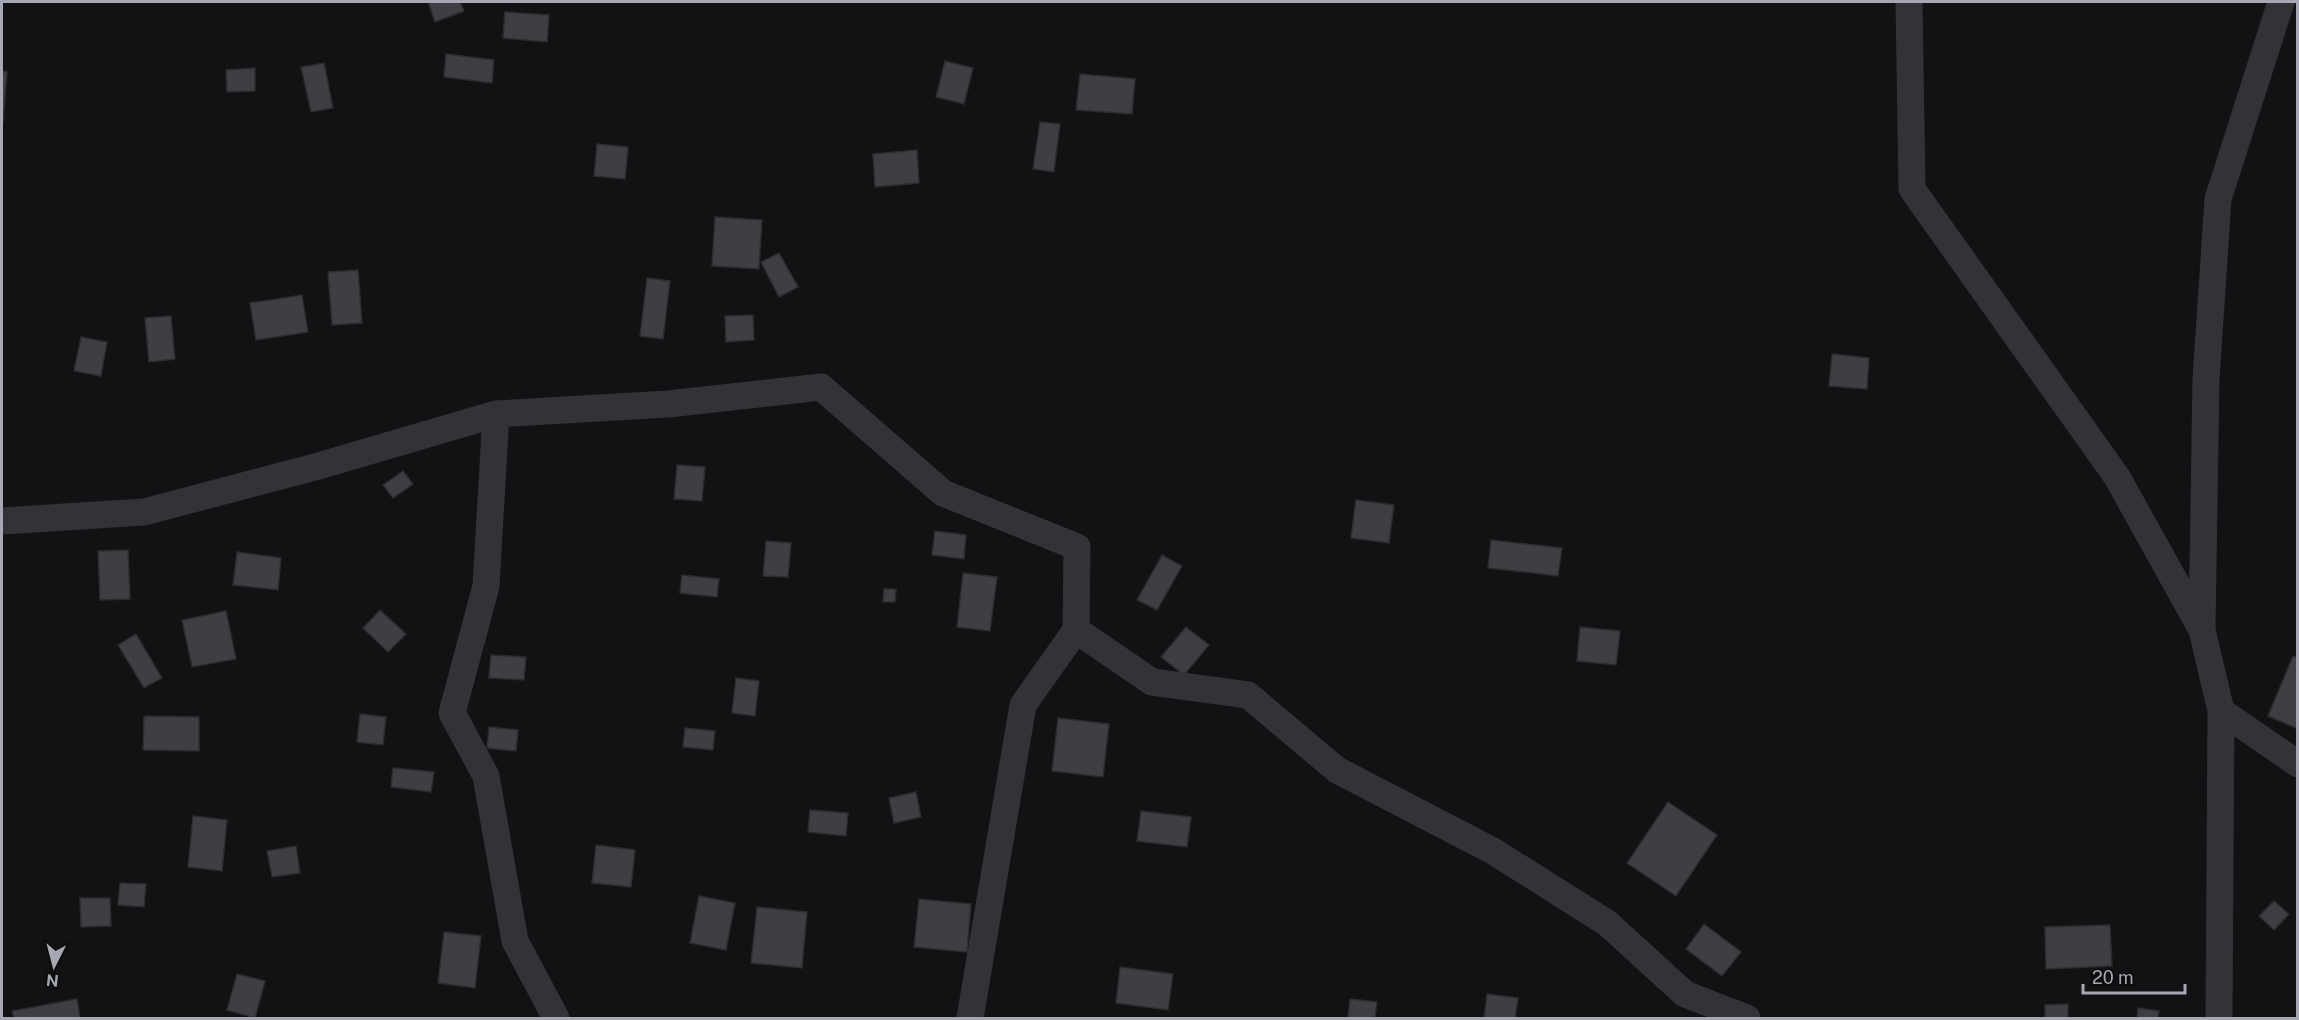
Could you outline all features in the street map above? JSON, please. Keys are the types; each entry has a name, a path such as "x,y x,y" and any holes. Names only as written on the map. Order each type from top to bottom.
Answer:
{"street":[{"path":"1909,2 1912,189 2117,477 2202,630"},
{"path":"2219,1018 2221,711 2202,630 2206,379 2218,199 2282,2"},
{"path":"2,522 144,512 315,467 496,414 668,404 821,387 943,493 1077,547 1076,630 1023,705 970,1018"},
{"path":"496,414 486,586 452,713 486,776 515,941 556,1018"},
{"path":"1076,630 1152,682 1248,695 1337,770 1493,851 1607,923 1685,994 1747,1018"},
{"path":"2221,711 2298,764"}],"building":[{"path":"428,2 460,2 464,11 435,22"},
{"path":"505,12 549,15 547,42 503,38"},
{"path":"446,54 494,60 492,83 444,77"},
{"path":"945,61 973,68 964,104 936,97"},
{"path":"324,63 333,108 311,112 301,67"},
{"path":"255,68 255,91 227,92 226,70"},
{"path":"2,71 7,72 3,122 2,122"},
{"path":"1080,74 1135,79 1132,114 1076,110"},
{"path":"1040,122 1060,124 1054,172 1033,169"},
{"path":"597,144 628,147 625,179 594,176"},
{"path":"917,150 919,183 875,187 873,154"},
{"path":"715,217 762,220 759,269 712,266"},
{"path":"779,253 798,287 779,297 761,262"},
{"path":"358,270 362,323 332,325 328,272"},
{"path":"647,278 670,281 663,339 640,336"},
{"path":"302,295 308,332 256,340 250,303"},
{"path":"753,315 754,340 726,342 725,316"},
{"path":"171,316 175,359 149,362 145,318"},
{"path":"81,337 107,342 101,376 74,371"},
{"path":"1832,354 1869,358 1867,389 1829,386"},
{"path":"677,465 705,467 702,501 674,499"},
{"path":"403,471 413,484 393,498 383,485"},
{"path":"1356,500 1394,505 1389,543 1351,538"},
{"path":"935,531 966,535 964,559 932,555"},
{"path":"1491,540 1562,548 1558,576 1488,568"},
{"path":"766,541 791,543 788,577 763,576"},
{"path":"128,550 130,599 100,600 98,551"},
{"path":"237,552 281,558 278,590 233,585"},
{"path":"1162,555 1182,566 1157,610 1137,600"},
{"path":"963,573 997,577 990,631 957,627"},
{"path":"682,575 719,579 717,597 680,593"},
{"path":"884,589 896,589 895,602 883,602"},
{"path":"380,610 406,634 388,652 363,628"},
{"path":"226,611 236,659 192,667 182,620"},
{"path":"1186,627 1209,645 1184,675 1161,657"},
{"path":"1580,627 1620,631 1616,665 1577,661"},
{"path":"136,634 162,678 144,688 118,645"},
{"path":"491,655 526,657 524,680 489,678"},
{"path":"2293,656 2298,658 2298,729 2268,716"},
{"path":"736,678 759,681 755,716 732,713"},
{"path":"360,714 386,717 383,745 357,742"},
{"path":"144,716 199,717 199,751 143,750"},
{"path":"1058,718 1109,724 1103,777 1052,771"},
{"path":"489,727 518,730 516,751 487,748"},
{"path":"685,728 715,731 713,750 683,747"},
{"path":"393,768 434,772 431,792 391,787"},
{"path":"916,792 921,817 894,823 889,798"},
{"path":"1668,802 1717,835 1676,896 1627,863"},
{"path":"810,810 848,813 846,836 808,832"},
{"path":"1141,811 1191,817 1187,847 1137,841"},
{"path":"193,816 227,820 222,871 188,867"},
{"path":"596,845 635,850 631,887 592,883"},
{"path":"296,846 300,873 272,877 267,851"},
{"path":"120,883 146,884 144,907 118,905"},
{"path":"699,896 735,903 726,950 690,943"},
{"path":"80,898 110,898 111,926 81,927"},
{"path":"919,899 971,904 967,952 914,947"},
{"path":"2274,901 2289,914 2274,930 2259,916"},
{"path":"757,907 807,912 802,968 751,963"},
{"path":"1704,924 1741,952 1722,976 1686,949"},
{"path":"2110,925 2112,966 2046,969 2045,927"},
{"path":"444,932 481,936 475,988 438,983"},
{"path":"1120,967 1173,974 1168,1010 1116,1003"},
{"path":"237,974 265,981 255,1018 227,1010"},
{"path":"1487,994 1518,998 1515,1018 1484,1018"},
{"path":"77,999 80,1018 14,1018 12,1011"},
{"path":"1350,999 1377,1002 1375,1018 1348,1018"},
{"path":"2068,1004 2068,1018 2045,1018 2045,1005"},
{"path":"2138,1008 2159,1011 2158,1018 2137,1018"}]}
